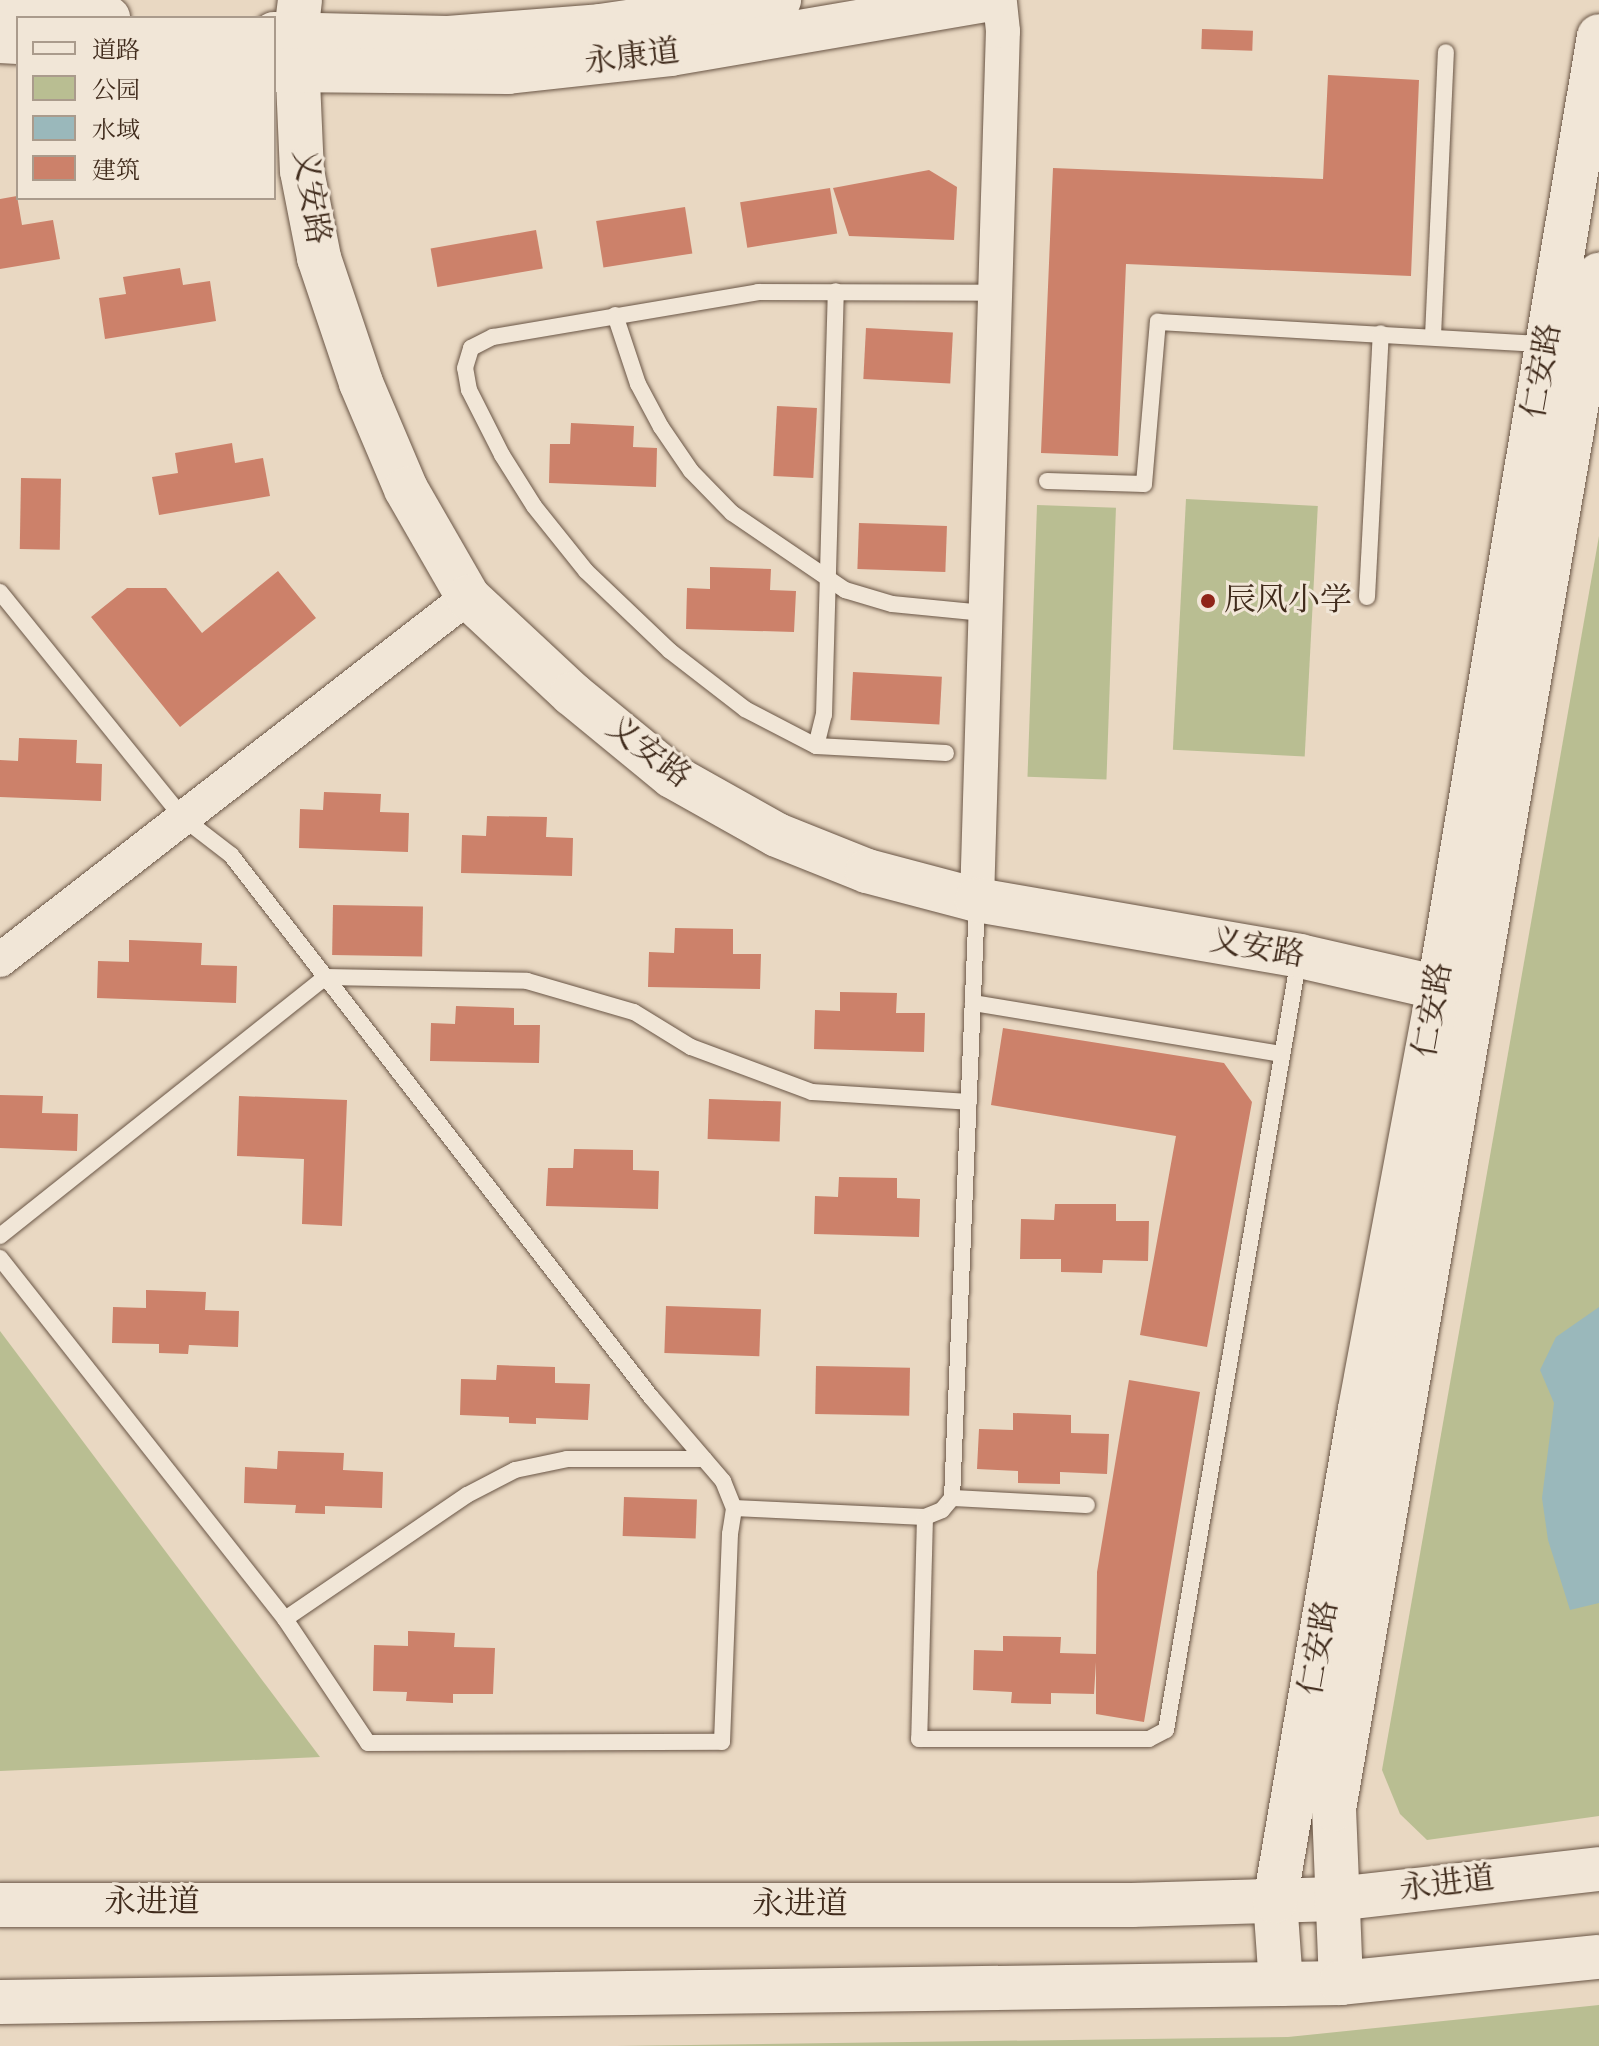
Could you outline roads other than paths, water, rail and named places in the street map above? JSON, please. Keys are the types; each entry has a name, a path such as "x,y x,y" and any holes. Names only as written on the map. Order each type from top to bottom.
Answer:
{"street":[{"name":"永康道","path":"288,42 448,38 600,26 779,0"},
{"name":"永康道","path":"288,42 538,69 670,54 986,0"},
{"path":"977,900 1003,31 1000,0"},
{"path":"0,5 91,16"},
{"name":"仁安路","path":"1341,1983 1334,1809 1456,992 1567,348 1599,36"},
{"name":"义安路","path":"288,42 302,171 319,258 361,383 406,489 468,597 572,694 672,776 777,835 867,871 977,900 1300,956 1456,992"},
{"name":"仁安路","path":"1567,348 1599,275"},
{"path":"0,960 468,597"},
{"name":"仁安路","path":"1281,1984 1275,1901 1360,1409 1456,992"},
{"name":"永进道","path":"0,1905 1132,1905 1336,1899 1599,1869"},
{"path":"0,2002 1341,1983 1599,1957"}],"lane":[{"path":"1433,336 1446,52"},
{"path":"816,746 824,715 836,291"},
{"path":"946,753 816,746 745,709 695,671 586,571 534,506 502,455 469,390 465,368 471,348 493,337 758,292 995,293"},
{"path":"615,315 638,384 691,471 732,513 845,590 892,604 984,613"},
{"path":"1047,481 1144,484 1158,322 1433,336 1567,348"},
{"path":"1367,597 1381,333"},
{"path":"0,592 183,818 231,855 642,1385 723,1481 734,1508 730,1534 722,1742 368,1743 285,1619 0,1258"},
{"path":"734,1508 925,1517 942,1510 952,1498 977,900"},
{"path":"925,1517 919,1739 1149,1739 1166,1730 1300,956"},
{"path":"0,1236 326,977 527,981 634,1012 691,1047 812,1092 969,1102"},
{"path":"973,1003 1282,1054"},
{"path":"285,1619 467,1495 515,1470 567,1459 704,1459"},
{"path":"952,1498 1087,1505"}],"water":[{"path":"1599,1307 1599,1603 1570,1610 1548,1540 1542,1498 1554,1403 1540,1370 1556,1337"}],"place":[{"name":"辰风小学","path":"1208,601"}]}
